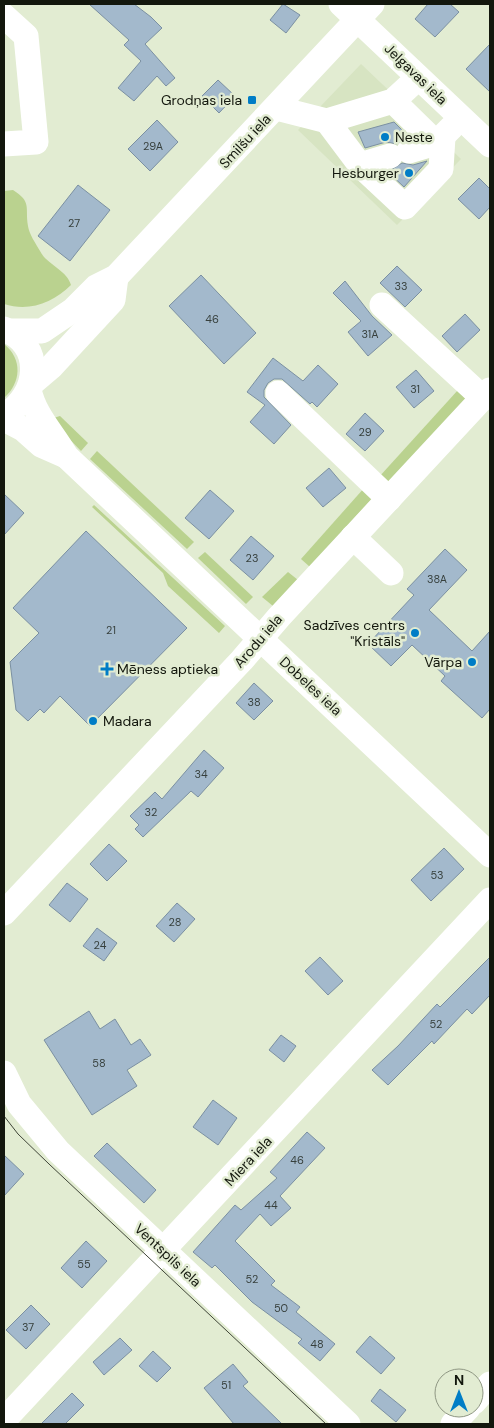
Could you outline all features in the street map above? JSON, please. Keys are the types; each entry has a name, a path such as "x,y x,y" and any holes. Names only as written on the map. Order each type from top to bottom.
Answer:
{"street":[{"name":"Jelgavas iela","path":"357,9 418,78 490,145"},
{"name":"Smilšu iela","path":"6,330 42,331 69,313 96,287 116,277 276,108 357,9"},
{"path":"4,16 26,36 36,142 4,144"},
{"path":"276,108 327,121 393,102 418,78"},
{"path":"327,121 360,165 405,207 441,169 440,140 393,102"},
{"path":"360,165 440,140 461,117"},
{"path":"30,386 51,367 113,300 116,277"},
{"path":"382,305 486,394"},
{"path":"6,330 20,340 28,352 32,367 30,386 26,397 16,408 7,424 41,445 66,456"},
{"path":"30,386 36,414 54,434 66,456"},
{"path":"278,393 389,498"},
{"name":"Arodu iela","path":"4,913 242,660 260,637 486,394"},
{"name":"Dobeles iela","path":"66,456 490,855"},
{"path":"353,537 391,573"},
{"name":"Miera iela","path":"4,1420 490,900"},
{"name":"Ventspils iela","path":"4,1073 19,1104 58,1151 348,1424"}],"shaded area":[{"path":"361,64 461,159 397,225 298,130"}],"green space":[{"path":"13,190 23,198 27,205 29,229 43,256 65,275 71,285 56,297 31,306 22,307 4,304 4,191"},
{"path":"4,344 14,357 18,371 14,385 4,398"},
{"path":"458,390 467,398 387,485 379,477"},
{"path":"60,416 88,443 81,451 50,419"},
{"path":"97,451 194,542 187,549 90,459"},
{"path":"365,487 375,495 310,567 301,559"},
{"path":"94,505 225,626 219,633 168,586 163,573 92,507"},
{"path":"205,552 253,597 246,604 198,558"},
{"path":"288,572 298,580 273,606 262,597"}],"building":[{"path":"89,4 134,4 151,17 162,28 145,44 175,78 166,86 157,76 134,101 118,88 141,61 124,45 129,40"},
{"path":"283,4 300,15 286,33 270,20"},
{"path":"428,4 450,4 459,12 435,37 415,19"},
{"path":"490,44 490,92 466,69"},
{"path":"218,80 235,96 219,113 202,96"},
{"path":"157,120 178,142 150,171 128,149"},
{"path":"394,122 408,136 397,144 386,142 365,148 358,132"},
{"path":"427,161 404,187 388,172 402,163 413,165"},
{"path":"479,178 490,189 490,207 479,219 458,199"},
{"path":"78,185 110,210 70,261 38,236"},
{"path":"397,266 422,290 405,307 380,283"},
{"path":"201,275 256,333 224,364 169,306"},
{"path":"345,281 372,316 392,335 368,356 348,332 361,321 333,293"},
{"path":"465,314 480,330 457,352 442,336"},
{"path":"273,358 303,381 318,365 338,384 317,407 312,402 310,404 282,379 274,379 268,383 264,390 264,397 291,425 274,444 250,422 265,405 247,392"},
{"path":"416,370 434,391 414,408 396,387"},
{"path":"365,413 384,431 365,451 346,434"},
{"path":"329,468 346,488 323,507 306,488"},
{"path":"210,490 234,511 209,539 185,518"},
{"path":"4,494 24,513 4,535"},
{"path":"86,531 187,628 90,726 60,696 44,713 40,709 28,721 16,710 10,662 39,633 13,608"},
{"path":"251,536 274,556 253,580 230,560"},
{"path":"445,549 467,570 429,610 472,651 490,631 490,709 482,718 441,681 445,676 412,645 391,666 368,644 414,595 407,589"},
{"path":"254,683 273,701 254,720 236,703"},
{"path":"204,750 224,768 198,797 191,791 143,837 135,829 139,825 130,816 155,792 162,799"},
{"path":"109,844 127,861 107,881 90,864"},
{"path":"444,848 464,869 431,901 411,880"},
{"path":"67,883 88,899 70,922 49,905"},
{"path":"177,903 195,919 174,942 156,926"},
{"path":"97,928 117,943 104,961 83,946"},
{"path":"320,957 343,981 328,995 305,971"},
{"path":"490,957 490,995 472,1014 467,1009 434,1044 432,1041 388,1085 372,1070 398,1046 437,1004 440,1007"},
{"path":"89,1011 100,1029 115,1019 131,1045 140,1039 151,1055 127,1070 137,1086 92,1115 44,1040"},
{"path":"281,1035 296,1046 284,1062 269,1050"},
{"path":"213,1100 237,1118 218,1145 193,1127"},
{"path":"307,1132 325,1148 280,1196 291,1208 271,1226 260,1214 235,1241 275,1281 271,1285 300,1307 296,1312 335,1344 320,1361 298,1343 302,1339 252,1302 215,1265 212,1268 193,1252 235,1205 241,1210 277,1178 270,1172"},
{"path":"107,1143 156,1190 144,1203 94,1156"},
{"path":"4,1155 24,1174 4,1196"},
{"path":"86,1241 107,1261 82,1288 61,1268"},
{"path":"31,1305 50,1324 26,1349 6,1330"},
{"path":"370,1336 395,1358 381,1374 356,1352"},
{"path":"120,1338 132,1350 104,1375 93,1362"},
{"path":"153,1351 171,1368 157,1382 139,1366"},
{"path":"233,1364 248,1382 243,1386 282,1424 234,1424 204,1388"},
{"path":"380,1389 406,1410 396,1422 371,1401"},
{"path":"72,1393 84,1405 65,1424 41,1424"}],"tram line":[{"path":"4,1116 18,1134 49,1164 326,1424"}],"place":[{"name":"Grodņas iela","path":"252,100"},
{"name":"Neste","path":"385,137"},
{"name":"Hesburger","path":"409,173"},
{"name":"Sadzīves centrs \"Kristāls\"","path":"415,633"},
{"name":"Vārpa","path":"472,662"},
{"name":"Mēness aptieka","path":"107,669"},
{"name":"Madara","path":"93,721"}]}
